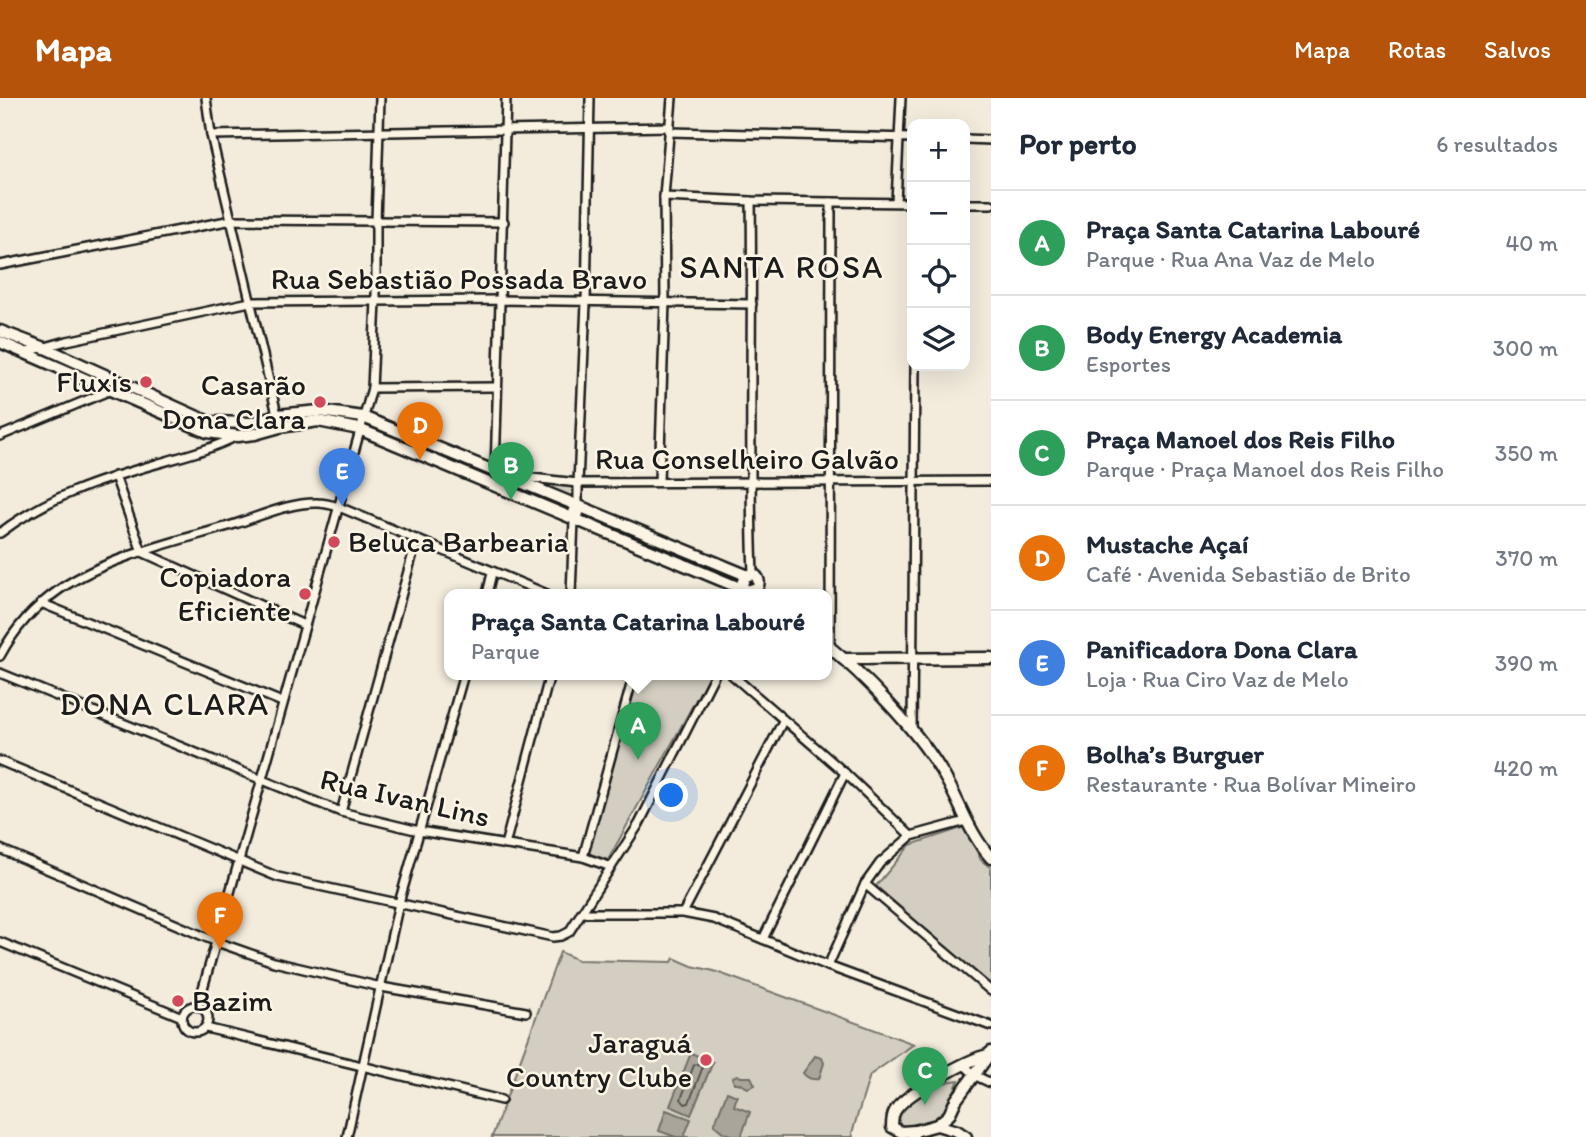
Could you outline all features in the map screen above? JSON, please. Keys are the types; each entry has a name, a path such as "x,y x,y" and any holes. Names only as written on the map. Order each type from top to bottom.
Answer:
{"street":[{"path":"198,1006 372,388 380,98"},
{"path":"500,474 497,387 506,98"},
{"path":"571,589 574,520 580,515 578,483 586,303 590,98"},
{"path":"659,482 665,302 664,197 672,98"},
{"path":"896,202 901,98"},
{"path":"208,99 212,135 280,427"},
{"path":"212,135 588,129 907,138"},
{"path":"970,139 991,140"},
{"path":"664,197 907,203"},
{"path":"749,589 742,581 749,575 751,201"},
{"path":"829,589 831,202"},
{"path":"970,204 991,204"},
{"path":"0,265 232,220 504,222"},
{"name":"Rua Sebastião Possada Bravo","path":"27,352 250,302 500,300 752,304"},
{"path":"0,331 45,348 209,422 251,423 277,415 320,411 363,418 749,575 759,580 752,589"},
{"path":"0,342 13,336"},
{"path":"0,342 207,432 238,436 318,421 359,429 746,589"},
{"path":"912,731 915,371"},
{"path":"372,388 497,387"},
{"path":"0,436 112,390"},
{"path":"0,533 57,497 115,476 220,445 238,436"},
{"name":"Rua Conselheiro Galvão","path":"500,474 578,483 991,481"},
{"path":"115,476 142,552 304,625"},
{"path":"0,656 24,618 62,588 90,572 142,552 296,505 319,502 339,507 534,589"},
{"path":"341,813 417,539"},
{"path":"487,589 492,573"},
{"path":"41,603 282,702"},
{"path":"832,649 843,659 855,664 942,770 965,821 991,858"},
{"path":"855,664 991,657"},
{"name":"Rua Ivan Lins","path":"0,673 341,813 419,831 583,857 611,867"},
{"path":"347,1137 399,904 462,680"},
{"path":"505,845 549,680"},
{"path":"583,857 632,680"},
{"path":"0,761 278,877 553,937 569,932 639,824 712,680"},
{"path":"738,680 845,773 911,836"},
{"path":"683,913 783,722"},
{"path":"764,939 845,773"},
{"path":"828,966 865,884 880,863 911,836 965,821"},
{"path":"0,849 217,942 274,962 381,987 526,1012"},
{"path":"865,884 991,990"},
{"path":"581,913 683,913 714,919 828,966 991,1026"},
{"path":"0,942 182,1017"},
{"path":"206,1028 208,1014 198,1006 188,1007 182,1017 184,1026 193,1032 206,1028 501,1100"},
{"path":"990,1053 948,1115 937,1125 913,1134 892,1127 895,1110 908,1097 963,1064 990,1053"},
{"path":"963,1064 976,1076 991,1083"},
{"path":"948,1115 961,1134"},
{"path":"937,1125 961,1134"}],"shaded area":[{"path":"518,478 575,481 576,503"},
{"path":"635,680 707,680 608,860 587,853"},
{"path":"965,827 981,860 991,868 991,987 876,886 910,845"},
{"name":"Jaraguá Country Clube","path":"560,952 578,960 672,962 674,958 914,1044 870,1075 853,1137 492,1137"},
{"path":"959,1080 943,1116 915,1128 893,1128 897,1112 908,1099 933,1086"}],"water":[{"path":"691,1053 713,1062 691,1115 670,1106"},
{"path":"815,1056 822,1058 824,1063 819,1079 810,1079 803,1073"},
{"path":"737,1075 751,1077 755,1085 748,1088 734,1083 732,1078"},
{"path":"727,1092 737,1096 734,1106 750,1112 741,1137 724,1133 714,1125"},
{"path":"666,1110 691,1119 684,1137 659,1131"}],"place":[{"name":"Fluxis","path":"146,382"},
{"name":"Casarão Dona Clara","path":"320,402"},
{"name":"Mustache Açaí","path":"420,460"},
{"name":"Body Energy Academia","path":"511,500"},
{"name":"Panificadora Dona Clara","path":"342,506"},
{"name":"Beluca Barbearia","path":"334,542"},
{"name":"Copiadora Eficiente","path":"305,594"},
{"name":"Praça Santa Catarina Labouré","path":"638,760"},
{"name":"Bolha’s Burguer","path":"220,950"},
{"name":"Bazim","path":"178,1001"},
{"name":"Jaraguá Country Clube","path":"706,1060"},
{"name":"Praça Manoel dos Reis Filho","path":"925,1105"}],"district":[{"name":"SANTA ROSA","path":"782,267"},
{"name":"DONA CLARA","path":"165,704"}]}
